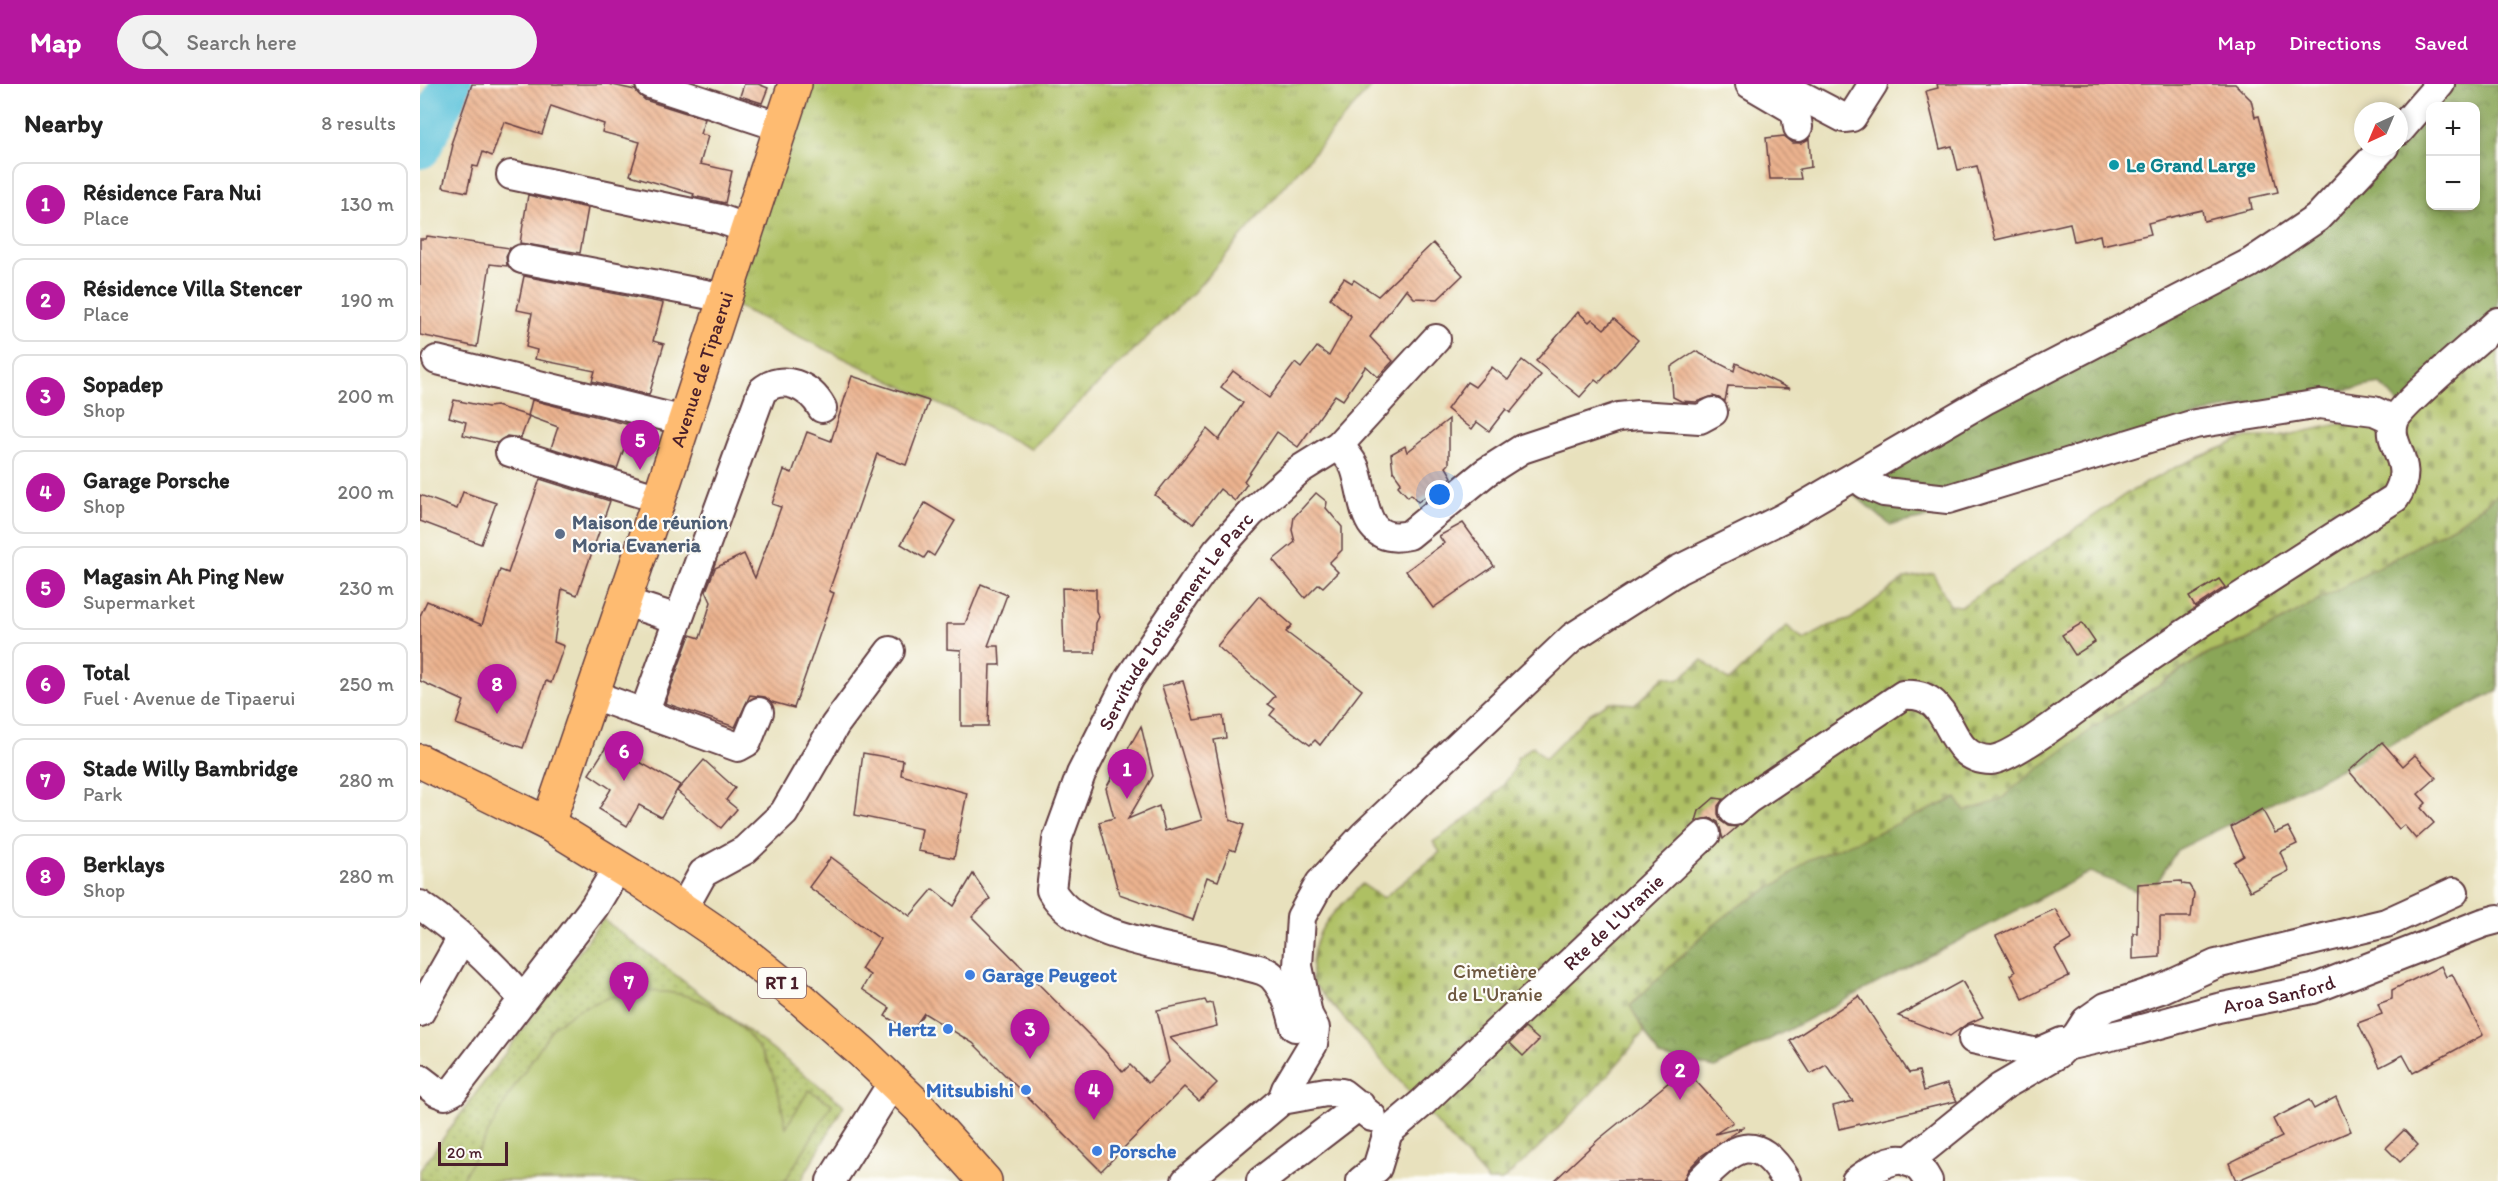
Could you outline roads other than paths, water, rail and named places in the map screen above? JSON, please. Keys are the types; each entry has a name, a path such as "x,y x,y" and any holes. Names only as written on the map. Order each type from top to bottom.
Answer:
{"main road":[{"name":"Avenue de Tipaerui","path":"548,824 625,602 795,84"},
{"name":"RT 1","path":"420,761 548,824 683,909 729,941 798,996 893,1082 985,1181"}],"street":[{"path":"650,84 781,127"},
{"path":"1750,84 1791,108 1796,114 1798,127"},
{"path":"1779,84 1844,118 1852,117 1857,112 1873,84"},
{"path":"2408,121 2440,84"},
{"path":"1282,1100 1286,1089 1313,1044 1315,1028 1308,1015 1298,966 1301,916 1320,883 1364,835 1573,637 1678,570 1783,518 1857,477 1987,399 2250,262 2317,218 2376,156"},
{"path":"511,175 720,219 750,223"},
{"path":"623,183 750,223"},
{"path":"522,259 726,298"},
{"path":"1734,811 1746,800 1903,695 1917,694 1932,701 1970,756 1993,760 2004,756 2052,727 2171,644 2395,498 2402,487 2403,460 2393,429 2394,420 2411,401 2498,322"},
{"name":"Servitude Lotissement Le Parc","path":"1301,1065 1290,1003 1272,976 1262,970 1215,957 1137,942 1077,917 1064,907 1051,890 1057,840 1081,774 1129,679 1217,551 1251,513 1281,485 1318,457 1339,445 1436,339"},
{"path":"437,360 685,421"},
{"path":"644,713 762,391 778,381 790,383 807,390 822,408"},
{"path":"1857,477 1865,484 1884,492 1948,499 2195,424 2320,404 2374,411 2394,420"},
{"path":"1339,445 1354,465 1370,523 1386,536 1398,538 1409,536 1486,472 1522,449 1619,417 1638,415 1700,419 1713,412"},
{"path":"510,452 659,499"},
{"path":"625,602 678,619"},
{"path":"683,909 703,873 745,850 784,813 835,725 890,651"},
{"path":"593,695 738,747 747,742 759,712"},
{"path":"835,725 846,717 868,720"},
{"name":"Rte de L'Uranie","path":"1388,1132 1421,1104 1706,834"},
{"path":"420,1079 445,1095 453,1091 594,907 618,867"},
{"path":"1908,1162 2001,1087 2030,1072 2072,1040 2086,1021 2106,1007 2161,989 2216,964 2386,923 2454,892"},
{"path":"420,905 462,938 505,978 522,998"},
{"name":"Aroa Sanford","path":"1973,1039 2037,1053 2072,1040 2138,1030 2218,1008 2313,989 2490,921"},
{"path":"420,1012 462,938"},
{"path":"831,1181 893,1082"},
{"path":"1186,1181 1282,1100 1326,1092 1342,1093 1359,1105 1388,1132 1377,1168 1361,1181"},
{"path":"1260,1181 1359,1105"},
{"path":"1700,1181 1727,1155 1739,1148 1753,1148 1765,1155 1780,1169 1787,1181"},
{"path":"1856,1181 1877,1166 1891,1160 1902,1159 1922,1169 1928,1181"}],"waterway":[{"path":"420,148 451,84"}],"place":[{"name":"Le Grand Large","path":"2114,165"},
{"name":"Magasin Ah Ping New","path":"640,470"},
{"name":"Maison de réunion Moria Evaneria","path":"560,534"},
{"name":"Berklays","path":"497,714"},
{"name":"Total","path":"624,781"},
{"name":"Résidence Fara Nui","path":"1127,799"},
{"name":"Garage Peugeot","path":"970,975"},
{"name":"Stade Willy Bambridge","path":"629,1012"},
{"name":"Hertz","path":"948,1029"},
{"name":"Sopadep","path":"1030,1059"},
{"name":"Mitsubishi","path":"1026,1090"},
{"name":"Résidence Villa Stencer","path":"1680,1100"},
{"name":"Garage Porsche","path":"1094,1120"},
{"name":"Porsche","path":"1097,1151"}],"park label":[{"name":"Cimetière de L'Uranie","path":"1495,982"}]}
